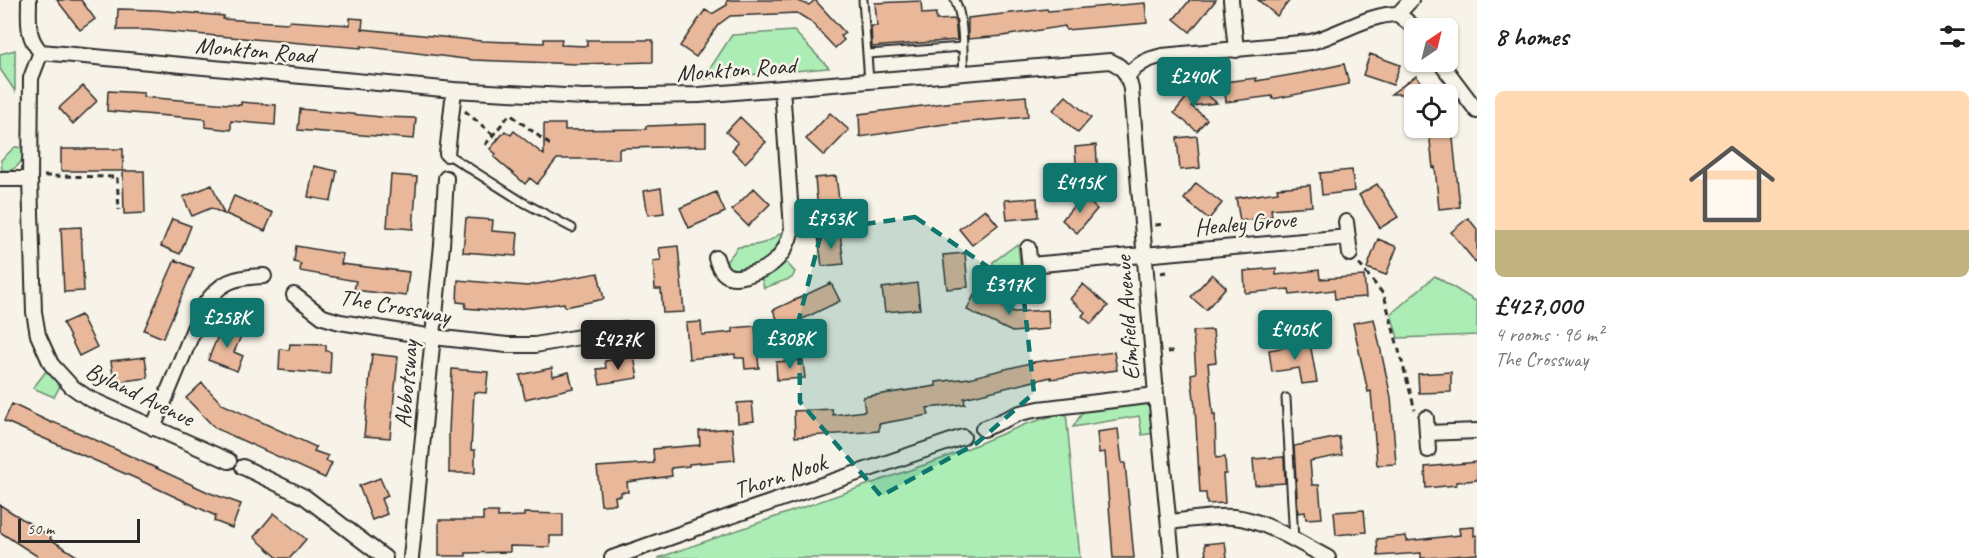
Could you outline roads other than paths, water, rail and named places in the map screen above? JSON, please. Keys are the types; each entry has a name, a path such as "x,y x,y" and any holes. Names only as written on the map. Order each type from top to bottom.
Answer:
{"street":[{"path":"29,0 29,32 33,43 42,52"},
{"path":"1231,0 1236,50"},
{"path":"1128,75 1147,59 1162,56 1311,42 1328,38 1380,16 1398,14 1411,0"},
{"path":"1398,14 1404,19"},
{"name":"Monkton Road","path":"42,52 453,96 645,97 1110,61 1120,65 1128,75"},
{"name":"Byland Avenue","path":"42,52 31,78 30,177 34,312 43,348 51,364 70,386 110,409 229,461"},
{"path":"1448,72 1477,111"},
{"name":"Elmfield Avenue","path":"1128,75 1172,558"},
{"path":"716,258 719,269 725,274 733,278 745,276 774,263 789,240 792,229 782,88"},
{"path":"447,154 453,96"},
{"path":"0,179 30,177"},
{"name":"Abbotsway","path":"411,558 442,245 446,178"},
{"path":"1346,222 1350,254"},
{"name":"Healey Grove","path":"1030,265 1348,237"},
{"path":"1028,248 1031,280"},
{"path":"153,428 203,307 210,296 233,279 264,276"},
{"name":"The Crossway","path":"294,296 323,317 340,322 433,337 507,345 535,345 625,329"},
{"path":"983,429 1020,413 1076,409 1156,395"},
{"path":"1426,418 1428,450"},
{"path":"1427,434 1477,431"},
{"name":"Thorn Nook","path":"612,558 963,437"},
{"path":"243,467 305,496 385,558"},
{"path":"1169,522 1237,517 1268,528 1328,558"}],"lane":[{"path":"863,0 869,81"},
{"path":"956,0 964,73"},
{"path":"868,54 962,47"},
{"path":"447,154 521,201 572,228"},
{"path":"1286,398 1294,540"}]}
